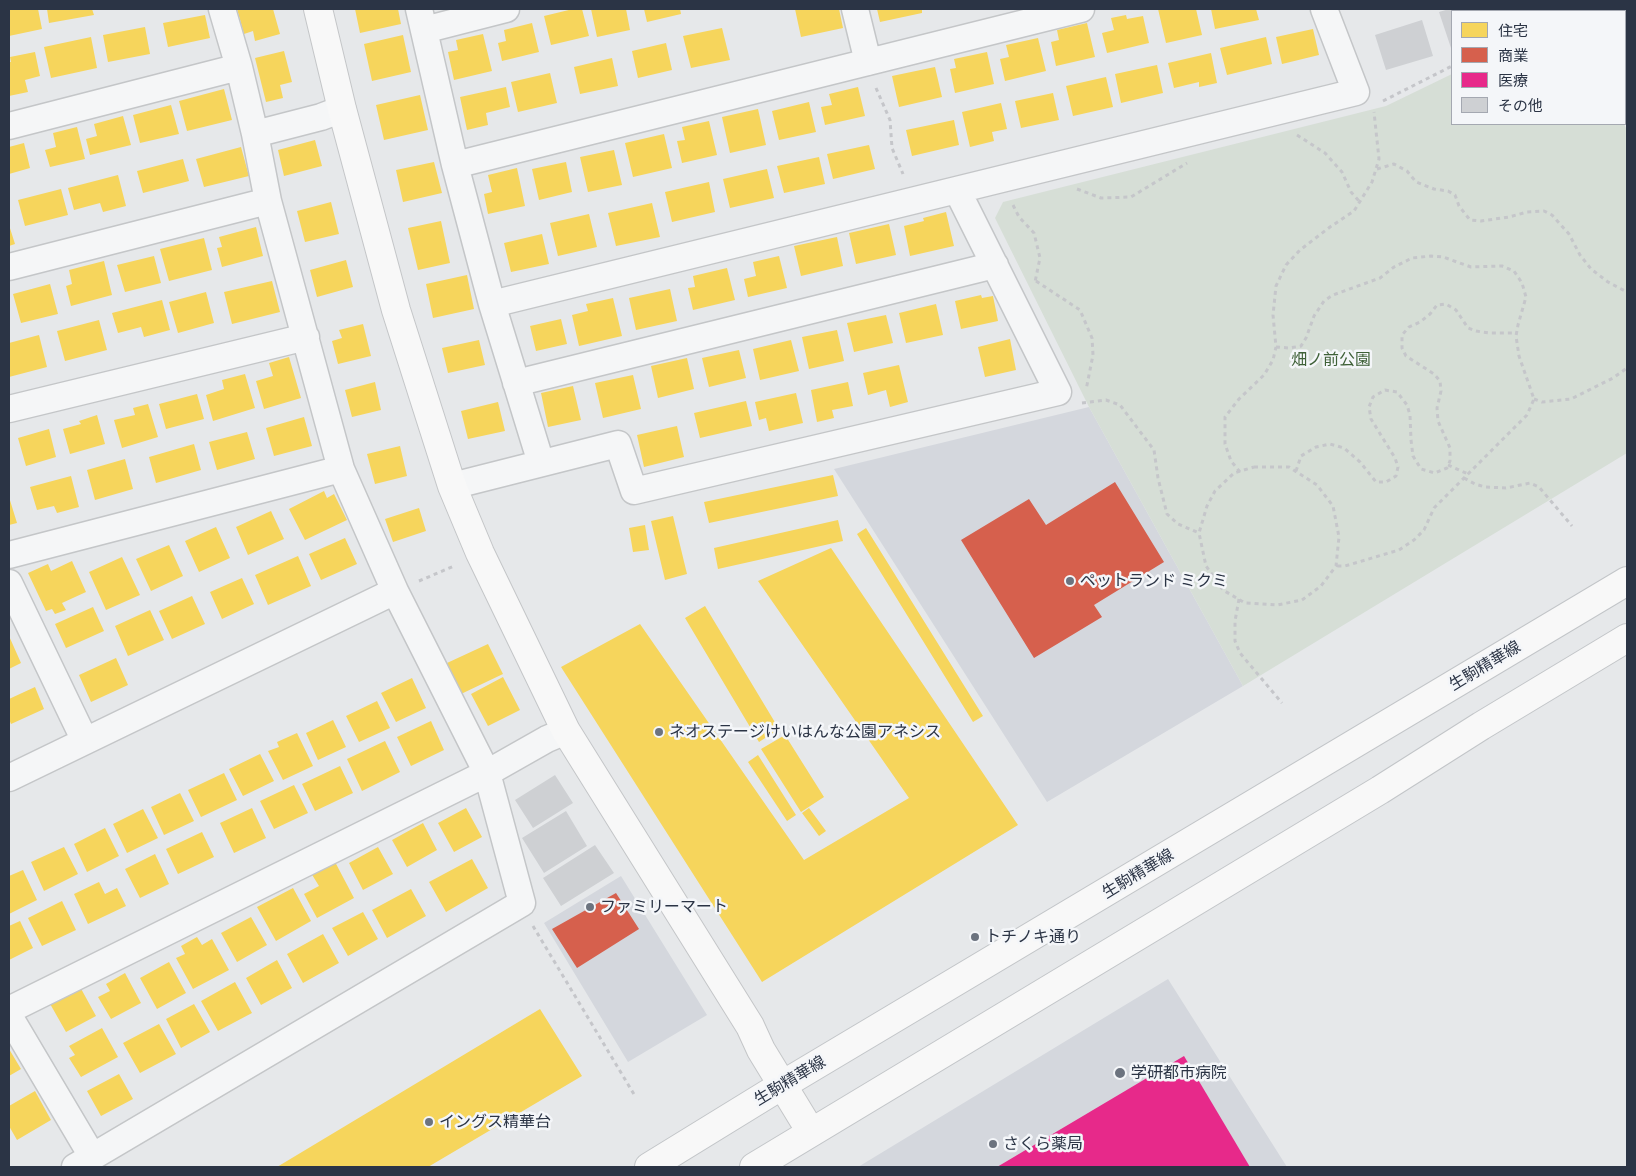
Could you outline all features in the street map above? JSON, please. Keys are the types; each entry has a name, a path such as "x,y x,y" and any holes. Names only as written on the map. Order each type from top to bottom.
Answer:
{"main road":[{"path":"318,9 342,109 396,310 452,486 480,553 566,731 750,1026 762,1050 811,1132"},
{"name":"生駒精華線","path":"649,1167 784,1084 1627,581"},
{"path":"754,1167 1380,790 1481,726 1627,638"}],"street":[{"path":"9,1016 84,1162 522,903 486,773 394,591 341,469 268,201 239,67 222,9"},
{"path":"506,9 422,19 455,165 492,304 541,463"},
{"path":"855,9 868,62"},
{"path":"455,165 1081,9"},
{"path":"492,304 1356,92 1324,9"},
{"path":"9,126 239,67"},
{"path":"255,134 321,117 342,109"},
{"path":"452,486 618,444 634,491 1058,392 957,190"},
{"path":"9,267 268,201"},
{"path":"516,383 995,265"},
{"path":"9,409 306,337"},
{"path":"9,555 341,469"},
{"path":"9,583 85,741"},
{"path":"9,778 394,591"},
{"path":"9,1010 486,773 547,739 566,731"}],"path":[{"path":"868,62 876,88 890,120 892,148 903,175 906,202"},
{"path":"1383,100 1451,66"},
{"path":"1240,472 1232,461 1225,444 1225,417 1239,399 1264,375 1273,360 1276,347 1273,315 1276,286 1286,265 1300,250 1354,211 1372,182 1380,159 1372,103"},
{"path":"1294,134 1325,154 1342,172 1352,192 1360,202"},
{"path":"1074,187 1082,192 1101,198 1131,197 1192,160"},
{"path":"1376,169 1394,164 1408,171 1416,182 1434,189 1448,191 1455,195 1459,206 1470,220 1481,221 1528,212 1544,211 1552,215 1569,234 1580,255 1591,269 1608,282 1627,292"},
{"path":"1000,180 1019,217 1034,233 1040,258 1036,281 1030,286"},
{"path":"1276,347 1289,348 1300,346 1306,338 1314,316 1324,301 1333,295 1380,278 1394,267 1412,258 1443,257 1471,267 1502,266 1514,272 1522,283 1526,298 1516,333 1519,356 1534,399 1527,415 1434,508 1424,530 1414,540 1391,553 1345,566 1336,566"},
{"path":"1036,281 1080,310 1092,338 1094,355 1082,403 1106,400 1120,405 1154,450 1158,478 1168,514 1178,524 1199,534"},
{"path":"1296,471 1300,456 1316,447 1330,444 1344,448 1360,462 1376,482 1386,482 1396,476 1398,467 1395,458 1371,419 1369,407 1373,397 1385,390 1397,392 1407,405 1410,416 1410,440 1413,456 1421,469 1435,473 1447,468 1450,460 1450,448 1438,421 1437,408 1441,391 1440,381 1434,374 1406,356 1402,348 1402,335 1409,327 1420,322 1430,314 1437,305 1446,304 1456,310 1468,328 1489,333 1516,333"},
{"path":"1534,399 1542,402 1571,399 1613,378 1627,368"},
{"path":"1448,465 1468,474"},
{"path":"1254,468 1289,468 1317,485 1334,506 1339,537 1336,566 1321,586 1302,600 1277,605 1245,603 1223,590 1206,566 1199,534 1207,506 1215,491 1234,473 1254,468"},
{"path":"1464,478 1484,488 1506,488 1530,483 1539,487 1572,526"},
{"path":"394,591 462,563"},
{"path":"1239,599 1234,621 1234,641 1240,653 1282,702"},
{"path":"522,903 528,920 635,1096"}],"shaded area":[{"path":"1089,407 1243,686 1047,802 834,469"},
{"path":"621,876 707,1015 628,1062 544,923"},
{"name":"学研都市病院","path":"1168,979 1287,1167 858,1167"}],"green space":[{"name":"畑ノ前公園","path":"1451,74 1451,125 1624,125 1627,130 1627,453 1243,686 1089,407 995,218 1003,202 1386,106"}],"building: 住宅":[{"path":"9,9 38,9 42,29 9,36"},
{"path":"47,9 92,9 94,15 49,23"},
{"path":"237,9 273,9 280,34 255,41 253,31 244,34"},
{"path":"355,9 398,9 401,24 360,33"},
{"path":"573,9 582,9 589,36 551,45 544,16"},
{"path":"591,9 626,9 630,30 597,37"},
{"path":"644,9 680,9 681,14 647,22"},
{"path":"795,9 839,9 843,28 801,37"},
{"path":"877,9 922,9 922,13 880,22"},
{"path":"1158,9 1196,9 1202,35 1166,43"},
{"path":"1211,9 1256,9 1259,20 1215,29"},
{"path":"205,15 210,38 168,47 163,23"},
{"path":"1126,15 1127,19 1143,16 1149,43 1107,53 1102,33 1114,30 1111,18"},
{"path":"532,23 539,52 502,61 498,43 506,41 504,30"},
{"path":"1087,23 1095,57 1056,66 1051,42 1059,40 1057,30"},
{"path":"145,27 150,54 108,62 103,35"},
{"path":"722,28 730,60 691,68 683,36"},
{"path":"1313,29 1319,55 1282,64 1276,37"},
{"path":"483,34 492,71 454,80 448,52 458,50 456,40"},
{"path":"403,35 411,72 372,81 364,44"},
{"path":"91,37 97,68 51,78 44,47"},
{"path":"1266,37 1272,64 1227,75 1220,48"},
{"path":"1038,38 1046,71 1005,81 1000,59 1009,57 1006,45"},
{"path":"666,43 672,70 638,78 632,51"},
{"path":"284,51 292,82 280,85 283,98 266,102 255,58"},
{"path":"35,52 40,76 25,80 28,92 9,96 10,57"},
{"path":"987,52 994,84 955,93 950,69 956,68 954,59"},
{"path":"1211,53 1217,83 1199,87 1199,82 1174,88 1168,63"},
{"path":"612,58 618,86 580,94 574,67"},
{"path":"1157,65 1163,93 1121,103 1115,74"},
{"path":"935,67 942,97 899,107 892,76"},
{"path":"550,73 557,103 518,112 511,82"},
{"path":"1106,77 1113,107 1073,116 1066,86"},
{"path":"506,87 510,107 486,113 488,125 467,130 460,97"},
{"path":"858,87 865,116 825,125 821,107 832,105 829,94"},
{"path":"224,89 232,120 187,131 179,101"},
{"path":"1053,93 1059,120 1021,128 1015,101"},
{"path":"420,95 428,130 384,140 376,105"},
{"path":"809,102 816,132 779,140 772,111"},
{"path":"1001,103 1007,129 992,132 994,141 970,147 962,112"},
{"path":"171,105 179,134 140,143 133,115"},
{"path":"758,109 766,145 730,153 722,117"},
{"path":"123,116 131,145 90,155 86,139 97,136 94,124"},
{"path":"954,120 959,145 912,156 906,130"},
{"path":"709,121 717,155 682,163 677,141 685,140 682,127"},
{"path":"77,127 85,159 50,167 45,150 56,147 53,133"},
{"path":"664,134 672,168 633,177 625,143"},
{"path":"315,140 322,166 284,176 278,150"},
{"path":"24,143 30,168 9,174 9,147"},
{"path":"869,145 875,169 833,179 827,154"},
{"path":"241,147 249,176 204,187 196,159"},
{"path":"614,150 622,185 588,192 580,157"},
{"path":"819,157 825,184 784,193 777,166"},
{"path":"183,159 189,181 143,193 137,171"},
{"path":"434,162 442,193 403,202 396,170"},
{"path":"566,162 572,192 539,200 532,169"},
{"path":"517,168 525,206 488,214 484,194 492,192 488,175"},
{"path":"767,169 774,198 730,208 723,179"},
{"path":"118,175 126,206 103,212 100,203 74,210 68,188"},
{"path":"709,182 715,212 672,222 665,192"},
{"path":"61,189 68,215 25,226 18,200"},
{"path":"331,202 339,234 305,242 297,211"},
{"path":"652,203 660,237 616,246 608,213"},
{"path":"946,212 954,246 910,256 904,226 924,221 923,218"},
{"path":"589,214 597,247 558,256 550,223"},
{"path":"441,221 450,263 418,270 408,228"},
{"path":"889,224 896,255 856,264 849,233"},
{"path":"9,225 15,244 9,246"},
{"path":"256,227 263,256 222,267 217,248 222,247 219,237"},
{"path":"542,234 549,264 511,272 504,243"},
{"path":"837,237 843,266 801,276 794,246"},
{"path":"204,238 212,270 169,281 160,249"},
{"path":"154,256 161,283 125,292 117,265"},
{"path":"779,256 787,288 748,297 744,279 756,276 753,262"},
{"path":"346,260 353,287 317,297 310,270"},
{"path":"104,261 112,295 71,306 66,286 72,284 69,270"},
{"path":"727,268 735,300 693,310 688,288 695,287 693,276"},
{"path":"467,275 474,309 433,318 426,284"},
{"path":"272,281 280,312 232,324 224,292"},
{"path":"50,284 58,314 21,323 13,294"},
{"path":"670,289 677,321 636,330 629,298"},
{"path":"206,292 214,323 178,333 169,302"},
{"path":"981,295 982,298 993,296 998,321 961,329 955,301"},
{"path":"613,298 622,336 579,346 572,315 588,311 586,304"},
{"path":"162,300 170,330 144,337 141,327 118,333 112,313"},
{"path":"936,304 943,335 906,343 899,313"},
{"path":"886,315 893,343 854,352 847,323"},
{"path":"561,319 567,344 536,351 530,326"},
{"path":"99,320 107,350 65,361 57,331"},
{"path":"363,324 371,356 338,364 332,341 342,338 339,330"},
{"path":"837,330 844,361 809,369 802,337"},
{"path":"39,335 47,367 9,377 9,343"},
{"path":"1010,339 1016,370 985,377 978,347"},
{"path":"479,340 485,365 448,373 442,348"},
{"path":"791,340 799,371 760,380 753,349"},
{"path":"739,350 746,378 709,387 702,358"},
{"path":"289,357 301,398 264,409 256,381 273,376 269,363"},
{"path":"687,358 694,389 658,398 651,366"},
{"path":"899,365 908,402 890,407 886,390 868,395 863,373"},
{"path":"245,374 255,408 213,421 206,395 224,389 222,380"},
{"path":"633,375 641,409 603,418 595,383"},
{"path":"375,382 381,410 352,417 345,390"},
{"path":"848,382 853,406 832,410 834,418 817,422 811,390"},
{"path":"573,386 581,420 548,427 541,393"},
{"path":"796,393 803,423 769,431 766,418 759,420 755,402"},
{"path":"197,394 204,419 166,429 159,404"},
{"path":"746,401 752,426 700,438 694,413"},
{"path":"498,402 505,431 468,439 461,411"},
{"path":"148,404 158,437 122,448 114,420 135,415 133,408"},
{"path":"97,415 105,444 70,454 63,429 81,424 79,421"},
{"path":"304,417 312,446 274,456 266,428"},
{"path":"677,426 684,457 644,467 637,435"},
{"path":"49,429 56,457 26,466 18,438"},
{"path":"247,432 255,459 217,470 209,442"},
{"path":"194,444 201,470 156,483 149,457"},
{"path":"400,446 407,476 375,484 367,454"},
{"path":"125,459 133,489 95,500 87,470"},
{"path":"833,475 838,496 709,523 704,502"},
{"path":"71,476 79,507 57,513 54,506 37,510 30,487"},
{"path":"324,491 327,498 334,494 347,520 305,540 289,509"},
{"path":"9,497 17,523 9,525"},
{"path":"419,508 426,531 393,542 385,519"},
{"path":"271,511 284,539 248,555 236,527"},
{"path":"673,516 687,574 665,580 651,521"},
{"path":"838,520 843,541 718,569 714,548"},
{"path":"645,525 649,550 633,552 629,528"},
{"path":"216,527 230,558 199,572 185,541"},
{"path":"866,528 983,716 973,722 857,534"},
{"path":"345,538 357,564 321,580 309,554"},
{"path":"169,545 183,576 151,591 136,559"},
{"name":"ネオステージけいはんな公園アネシス","path":"831,548 1018,825 762,982 561,667 640,624 804,860 909,798 758,581"},
{"path":"298,556 311,586 268,605 255,575"},
{"path":"122,557 140,595 106,610 89,572"},
{"path":"72,561 86,592 62,603 66,610 55,614 52,609 46,611 28,573 48,564 51,571"},
{"path":"242,578 254,604 222,619 210,592"},
{"path":"192,596 205,624 172,639 159,611"},
{"path":"705,606 779,729 759,742 685,618"},
{"path":"93,607 104,631 66,648 55,624"},
{"path":"150,610 164,640 128,656 115,626"},
{"path":"9,636 21,663 9,669"},
{"path":"488,644 503,674 461,694 447,663"},
{"path":"116,658 128,685 91,702 79,675"},
{"path":"503,677 520,710 488,726 471,694"},
{"path":"412,678 426,708 396,722 381,693"},
{"path":"35,687 44,709 11,724 9,719 9,699"},
{"path":"377,701 390,728 359,742 346,716"},
{"path":"333,720 346,747 318,760 306,733"},
{"path":"431,721 444,750 411,766 397,737"},
{"path":"297,733 313,766 283,780 268,751 279,747 277,742"},
{"path":"785,735 824,797 801,812 761,749"},
{"path":"385,741 400,772 362,791 347,759"},
{"path":"260,754 274,781 243,796 229,769"},
{"path":"758,755 796,815 787,821 748,762"},
{"path":"340,766 353,793 315,811 302,784"},
{"path":"224,773 237,800 201,817 188,790"},
{"path":"294,785 308,813 274,829 260,801"},
{"path":"180,793 194,821 164,835 151,807"},
{"path":"252,808 266,838 234,853 220,823"},
{"path":"466,808 482,837 454,852 438,823"},
{"path":"809,808 826,831 819,836 802,813"},
{"path":"143,809 158,838 127,853 113,824"},
{"path":"423,823 437,850 407,867 392,840"},
{"path":"105,828 119,856 87,872 74,844"},
{"path":"202,832 214,857 178,874 166,849"},
{"path":"64,847 78,874 44,891 31,862"},
{"path":"378,847 393,874 363,890 349,863"},
{"path":"155,854 169,884 140,898 125,869"},
{"path":"472,859 488,888 446,912 429,882"},
{"path":"334,860 354,898 317,918 304,894 319,886 311,873"},
{"path":"23,870 37,900 9,914 9,876"},
{"path":"99,882 105,894 117,888 126,906 88,924 74,894"},
{"path":"293,888 311,921 276,941 257,907"},
{"path":"411,889 426,916 387,938 372,910"},
{"path":"62,901 76,930 42,946 28,918"},
{"path":"363,912 378,939 348,956 332,928"},
{"path":"251,917 267,945 237,962 221,933"},
{"path":"20,921 33,948 9,960 9,926"},
{"path":"323,934 339,963 303,983 287,954"},
{"path":"197,937 202,945 212,939 229,970 193,989 176,958 185,954 181,946"},
{"path":"277,960 292,988 261,1005 246,978"},
{"path":"169,962 186,993 157,1009 140,978"},
{"path":"125,973 141,1003 111,1019 98,997 110,991 106,984"},
{"path":"235,982 252,1013 218,1031 201,1001"},
{"path":"79,985 96,1016 66,1032 49,1002"},
{"path":"194,1004 210,1032 181,1048 166,1019"},
{"name":"イングス精華台","path":"540,1009 582,1076 428,1167 277,1167"},
{"path":"159,1024 176,1054 140,1073 123,1043"},
{"path":"102,1028 118,1057 81,1077 69,1058 75,1055 69,1046"},
{"path":"9,1049 21,1069 9,1076"},
{"path":"119,1074 133,1099 101,1116 87,1091"},
{"path":"35,1091 51,1120 17,1140 9,1126 9,1106"}],"building: 商業":[{"path":"1115,482 1164,562 1094,605 1102,617 1034,658 961,540 1029,499 1046,525"},
{"path":"616,893 639,929 577,968 552,929"}],"building: 医療":[{"path":"1184,1056 1250,1167 997,1167"}],"building: その他":[{"path":"1449,9 1468,10 1451,10 1451,48 1439,12"},
{"path":"1422,20 1433,56 1386,70 1375,35"},
{"path":"555,775 573,803 533,828 515,800"},
{"path":"566,811 587,846 544,873 522,838"},
{"path":"595,845 614,873 561,906 543,878"}],"place":[{"name":"ペットランド ミクミ","path":"1070,581"},
{"name":"ネオステージけいはんな公園アネシス","path":"659,732"},
{"name":"ファミリーマート","path":"590,907"},
{"name":"トチノキ通り","path":"975,937"},
{"name":"学研都市病院","path":"1120,1073"},
{"name":"イングス精華台","path":"429,1122"},
{"name":"さくら薬局","path":"993,1144"}]}
